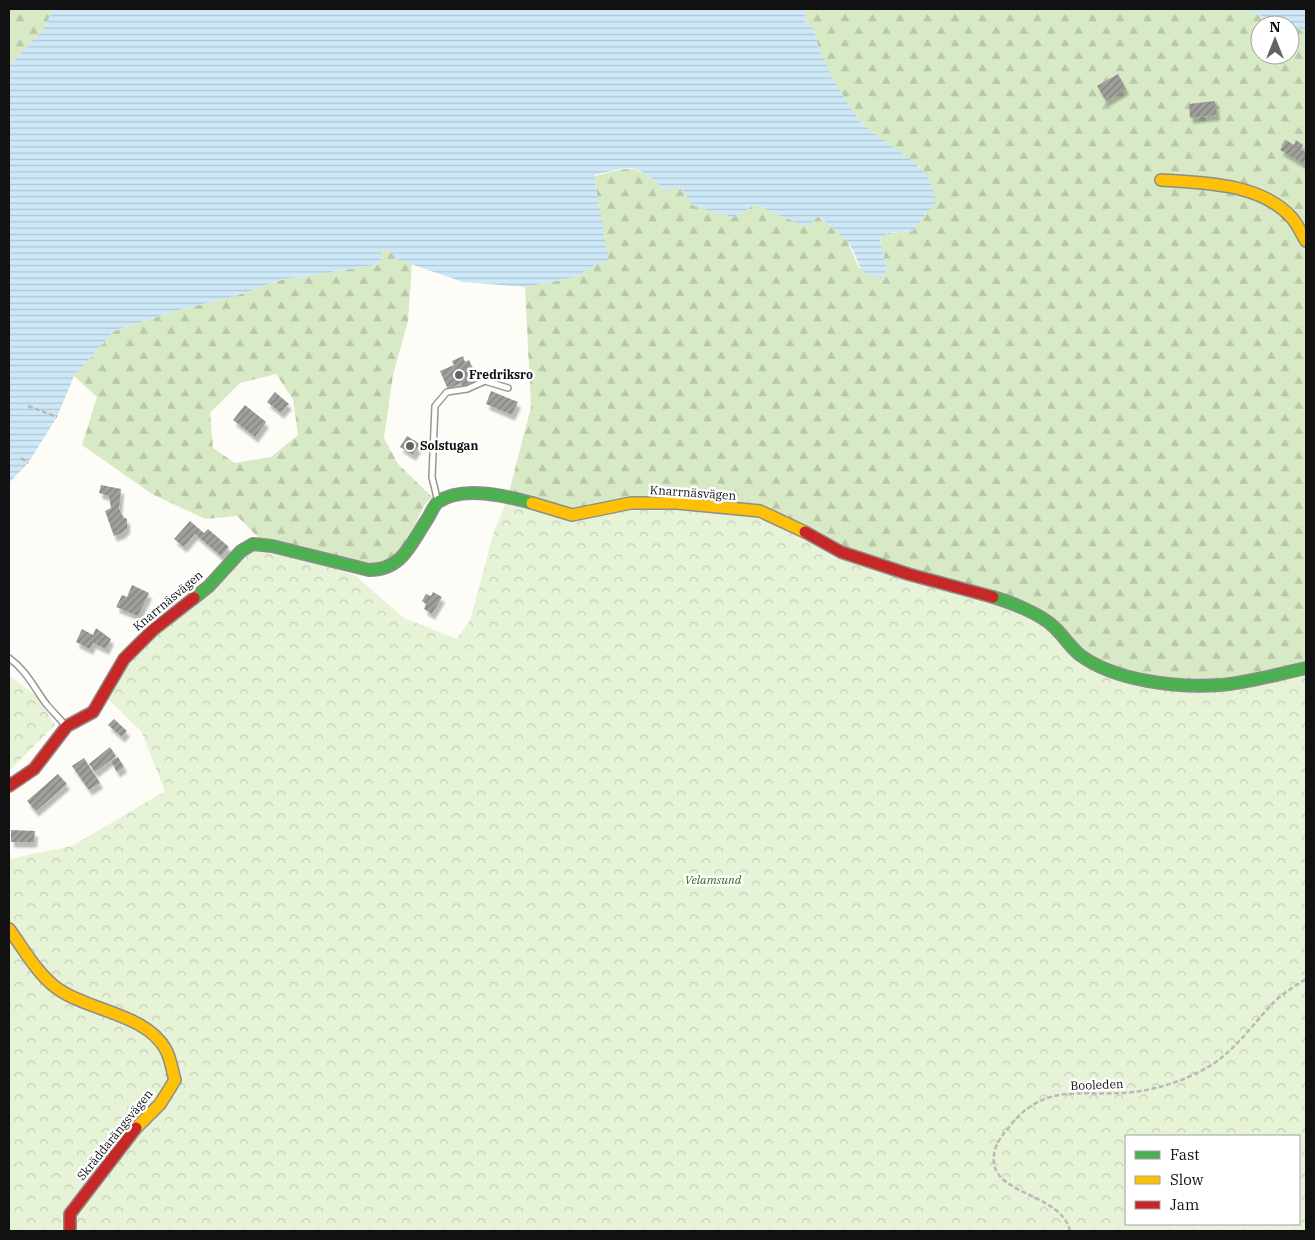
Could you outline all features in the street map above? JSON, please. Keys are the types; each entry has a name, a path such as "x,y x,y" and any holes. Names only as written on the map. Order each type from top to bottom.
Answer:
{"street":[{"path":"1161,180 1223,184 1262,197 1290,216 1306,241"},
{"name":"Knarrnäsvägen","path":"9,786 34,769 67,726 93,712 124,659 152,630 209,586 232,559 249,545 272,546 369,570 382,569 394,566 400,560 438,502 462,494 481,493 516,498 572,515 631,503 676,503 760,511 796,527 841,552 908,574 1010,602 1053,625 1079,654 1104,670 1133,678 1180,684 1220,685 1306,668"},
{"name":"Skräddarängsvägen","path":"9,929 42,974 58,989 109,1013 146,1027 166,1050 175,1080 160,1104 132,1132 76,1204 70,1214 70,1231"}],"lane":[{"path":"438,502 432,477 435,406 447,392 467,389 485,381 508,388"},
{"path":"9,658 19,666 38,689 46,703 67,726"}],"path":[{"path":"28,406 57,417"},
{"path":"21,458 28,463"},
{"name":"Booleden","path":"1070,1231 1068,1221 1054,1208 1002,1178 995,1167 993,1151 1013,1122 1028,1106 1042,1098 1062,1095 1134,1092 1187,1078 1222,1057 1274,1002 1306,979"}],"green space":[{"path":"9,9 52,9 46,26 9,66"},
{"name":"Velamsund","path":"806,9 1242,9 1258,15 1250,15 1250,65 1300,65 1300,30 1306,32 1306,767 1125,1135 1125,1225 1300,1225 1306,1231 9,1231 9,876 153,931 457,639 471,619 494,532 506,504 531,407 525,287 576,277 592,266 607,260 594,176 617,170 632,169 646,175 665,190 680,186 755,205 807,226 818,216 847,240 859,268 887,270 880,240 888,233 913,231 920,167 876,136 857,117 826,65 820,52 814,29 805,22"},
{"path":"383,249 391,252 396,259 412,264 408,321 393,375 384,438 398,464 432,497 425,504 399,556 381,566 357,565 303,546 260,539 237,516 205,519 152,494 82,445 97,397 74,376 114,331 174,311 232,297 281,280 380,264","holes":["276,374 293,399 298,435 271,457 235,463 213,448 210,413 240,383"]},
{"name":"Velamsund","path":"516,499 572,515 631,503 760,511 841,552 1010,602 1104,669 1180,684 1306,668 1306,1231 9,1231 9,859 72,846 165,791 141,731 106,697 123,666 237,559 261,548 302,556 356,576 404,618 457,639 471,619 494,532 506,504"},
{"path":"9,675 36,696 55,725 9,771"}],"water":[{"path":"52,9 806,9 805,22 814,29 816,39 834,80 851,108 865,126 919,167 933,189 936,202 912,231 888,233 880,240 887,270 881,278 865,272 861,268 851,246 819,216 807,227 755,205 734,217 693,206 680,187 665,190 639,171 626,168 594,175 608,260 592,266 576,277 525,287 463,282 396,259 391,252 383,249 380,264 281,280 232,297 174,311 114,331 74,376 57,417 28,463 9,483 9,66 46,26"},
{"path":"1242,9 1306,9 1306,32 1300,30 1300,15 1259,15"}],"building":[{"path":"1118,74 1126,89 1106,101 1097,86"},
{"path":"1215,101 1217,115 1190,118 1189,104"},
{"path":"1286,140 1294,145 1296,140 1303,145 1301,149 1306,153 1304,164 1280,150"},
{"name":"Fredriksro","path":"463,356 465,362 469,360 478,380 463,387 461,383 448,389 440,371 454,365 452,361"},
{"path":"491,391 518,402 512,415 486,404"},
{"path":"275,392 289,404 281,413 267,402"},
{"path":"245,405 266,422 255,437 233,420"},
{"name":"Solstugan","path":"407,436 420,444 413,455 400,447"},
{"path":"101,485 121,489 119,509 123,517 127,519 127,528 122,533 114,536 105,511 111,508 109,496 99,493"},
{"path":"190,521 204,533 208,529 229,547 221,556 195,534 184,547 174,539"},
{"path":"132,585 149,593 138,616 116,607 122,595 127,597"},
{"path":"433,592 442,597 432,614 424,609 426,604 422,601 426,594 431,596"},
{"path":"96,628 111,639 106,649 93,643 90,649 76,642 82,629 93,635"},
{"path":"114,719 127,731 122,737 108,725"},
{"path":"110,747 116,756 95,772 89,764"},
{"path":"118,757 124,767 117,772 111,761"},
{"path":"84,758 100,783 89,790 72,766"},
{"path":"58,774 67,784 36,811 27,801"},
{"path":"11,830 35,831 34,842 11,842"}],"traffic: fast":[{"path":"194,598 209,586 241,551 253,544 272,546 369,570 381,569 398,560 405,553 435,505 448,497 471,493 497,495 532,503"},
{"path":"993,597 1033,613 1057,630 1080,655 1094,664 1128,677 1166,684 1203,686 1231,684 1306,668"}],"traffic: slow":[{"path":"1161,180 1213,184 1248,191 1279,206 1292,218 1306,241"},
{"path":"532,503 572,515 631,503 677,503 760,511 805,532"},
{"path":"9,929 37,969 50,983 85,1003 116,1014 145,1028 157,1038 166,1050 175,1080 160,1104 136,1128"}],"traffic: jam":[{"path":"805,532 841,552 908,574 993,597"},
{"path":"9,786 34,769 67,726 93,712 124,659 153,630 194,598"},
{"path":"70,1231 70,1214 136,1128"}],"place":[{"name":"Fredriksro","path":"459,375"},
{"name":"Solstugan","path":"410,446"}]}
